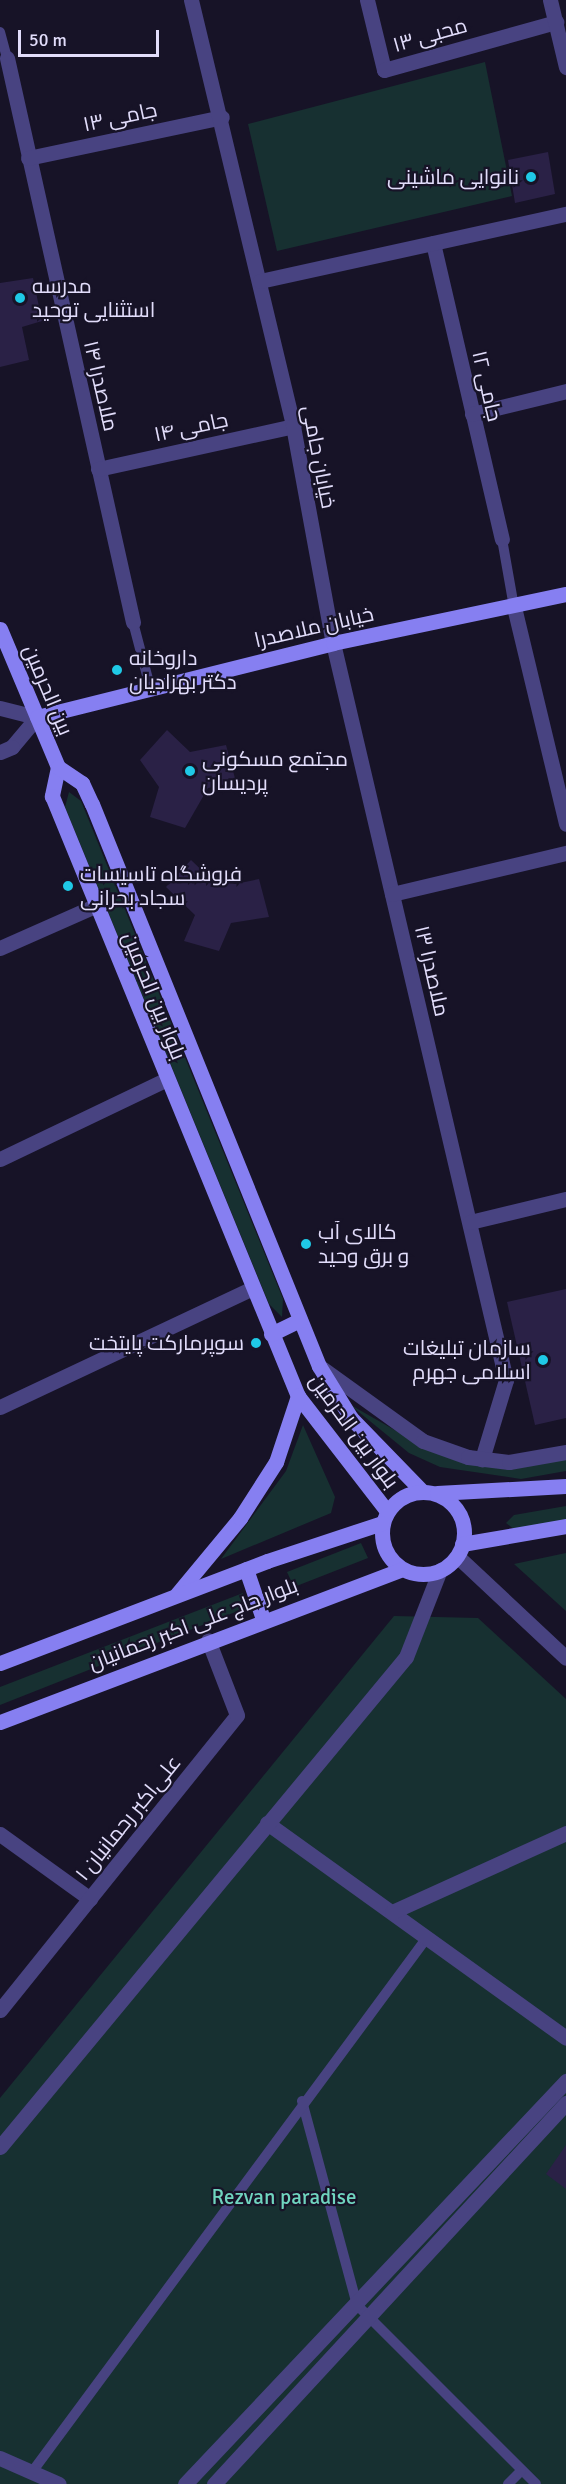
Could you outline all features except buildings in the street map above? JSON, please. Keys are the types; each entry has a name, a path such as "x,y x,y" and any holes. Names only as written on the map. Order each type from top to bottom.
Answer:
{"main road":[{"name":"خیابان ملاصدرا","path":"37,717 333,643 514,607 566,594"},
{"name":"بین الحرمین","path":"0,629 58,767"},
{"name":"بلوار بین الحرمین","path":"385,1517 298,1396 251,1289 52,796 58,767 82,783 92,804 319,1366 351,1418 429,1492"},
{"path":"271,1334 300,1320"},
{"path":"176,1596 240,1518 276,1462 298,1396"},
{"path":"566,1486 409,1494 385,1517 385,1549 402,1569 440,1570 460,1550 566,1526"},
{"path":"429,1492 462,1520 460,1550"},
{"name":"بلوار حاج علی اکبر رحمانیان","path":"0,1663 385,1517"},
{"path":"246,1569 263,1619"},
{"name":"بلوار حاج علی اکبر رحمانیان","path":"0,1722 263,1619 402,1569"}],"street":[{"name":"خیابان جامی","path":"191,0 222,117 293,426 333,643"},
{"name":"محبی ۱۳","path":"367,0 384,70 556,22"},
{"path":"549,0 566,67"},
{"name":"ملاصدرا ۱۴","path":"7,58 133,622"},
{"name":"جامی ۱۳","path":"28,159 222,117"},
{"path":"260,281 566,214"},
{"name":"جامی ۱۲","path":"433,243 502,539"},
{"path":"472,414 566,391"},
{"name":"جامی ۱۴","path":"98,469 293,426"},
{"path":"514,607 566,824"},
{"name":"ملاصدرا ۱۳","path":"333,643 506,1380 482,1459"},
{"path":"0,708 37,717 12,747 0,752"},
{"path":"392,894 566,853"},
{"path":"0,948 95,906"},
{"path":"0,1159 165,1080"},
{"path":"470,1222 566,1199"},
{"path":"0,1407 251,1289"},
{"path":"319,1366 423,1441 482,1459 509,1462 566,1452"},
{"path":"460,1550 566,1658"},
{"path":"0,2147 406,1657 440,1570"},
{"name":"علی‌اکبر رحمانیان ۱","path":"0,2010 237,1715 208,1640"},
{"path":"267,1823 566,2038"},
{"path":"392,1912 566,1833"},
{"path":"0,1834 90,1899"},
{"path":"185,2484 357,2305 566,2081"},
{"path":"214,2484 566,2103"},
{"path":"0,2458 59,2484"}],"lane":[{"path":"0,32 7,58"},
{"path":"502,539 514,607"},
{"name":"ملاصدرا ۱۴","path":"133,622 150,687"},
{"path":"32,2472 302,2101 426,1939"},
{"path":"302,2101 357,2305 536,2484"},
{"path":"508,2484 521,2471"}],"green space":[{"path":"485,62 512,196 277,251 248,124"},
{"path":"69,792 81,801 283,1299 282,1317 269,1304 65,807"},
{"path":"349,1404 421,1445 471,1464 566,1459 566,1471 521,1479 440,1467 409,1453"},
{"path":"303,1425 335,1497 331,1513 221,1559 286,1471"},
{"path":"566,1506 566,1521 515,1530 506,1523 514,1515"},
{"path":"361,1543 368,1558 294,1587 287,1572"},
{"path":"566,1553 566,1611 514,1564"},
{"path":"243,1593 243,1609 0,1705 0,1687"},
{"name":"Rezvan paradise","path":"394,1616 478,1618 566,1699 566,2484 0,2484 0,2098"}],"place":[{"name":"نانوایی ماشینی","path":"531,177"},
{"name":"مدرسه استثنایی توحید","path":"20,298"},
{"name":"داروخانه دکتر بهزادیان","path":"117,670"},
{"name":"مجتمع مسکونی پردیسان","path":"190,771"},
{"name":"فروشگاه تاسیسات سجاد بحرانی","path":"68,886"},
{"name":"کالای آب و برق وحید","path":"306,1244"},
{"name":"سوپرمارکت پایتخت","path":"256,1343"},
{"name":"سازمان تبلیغات اسلامی جهرم","path":"543,1360"}]}
